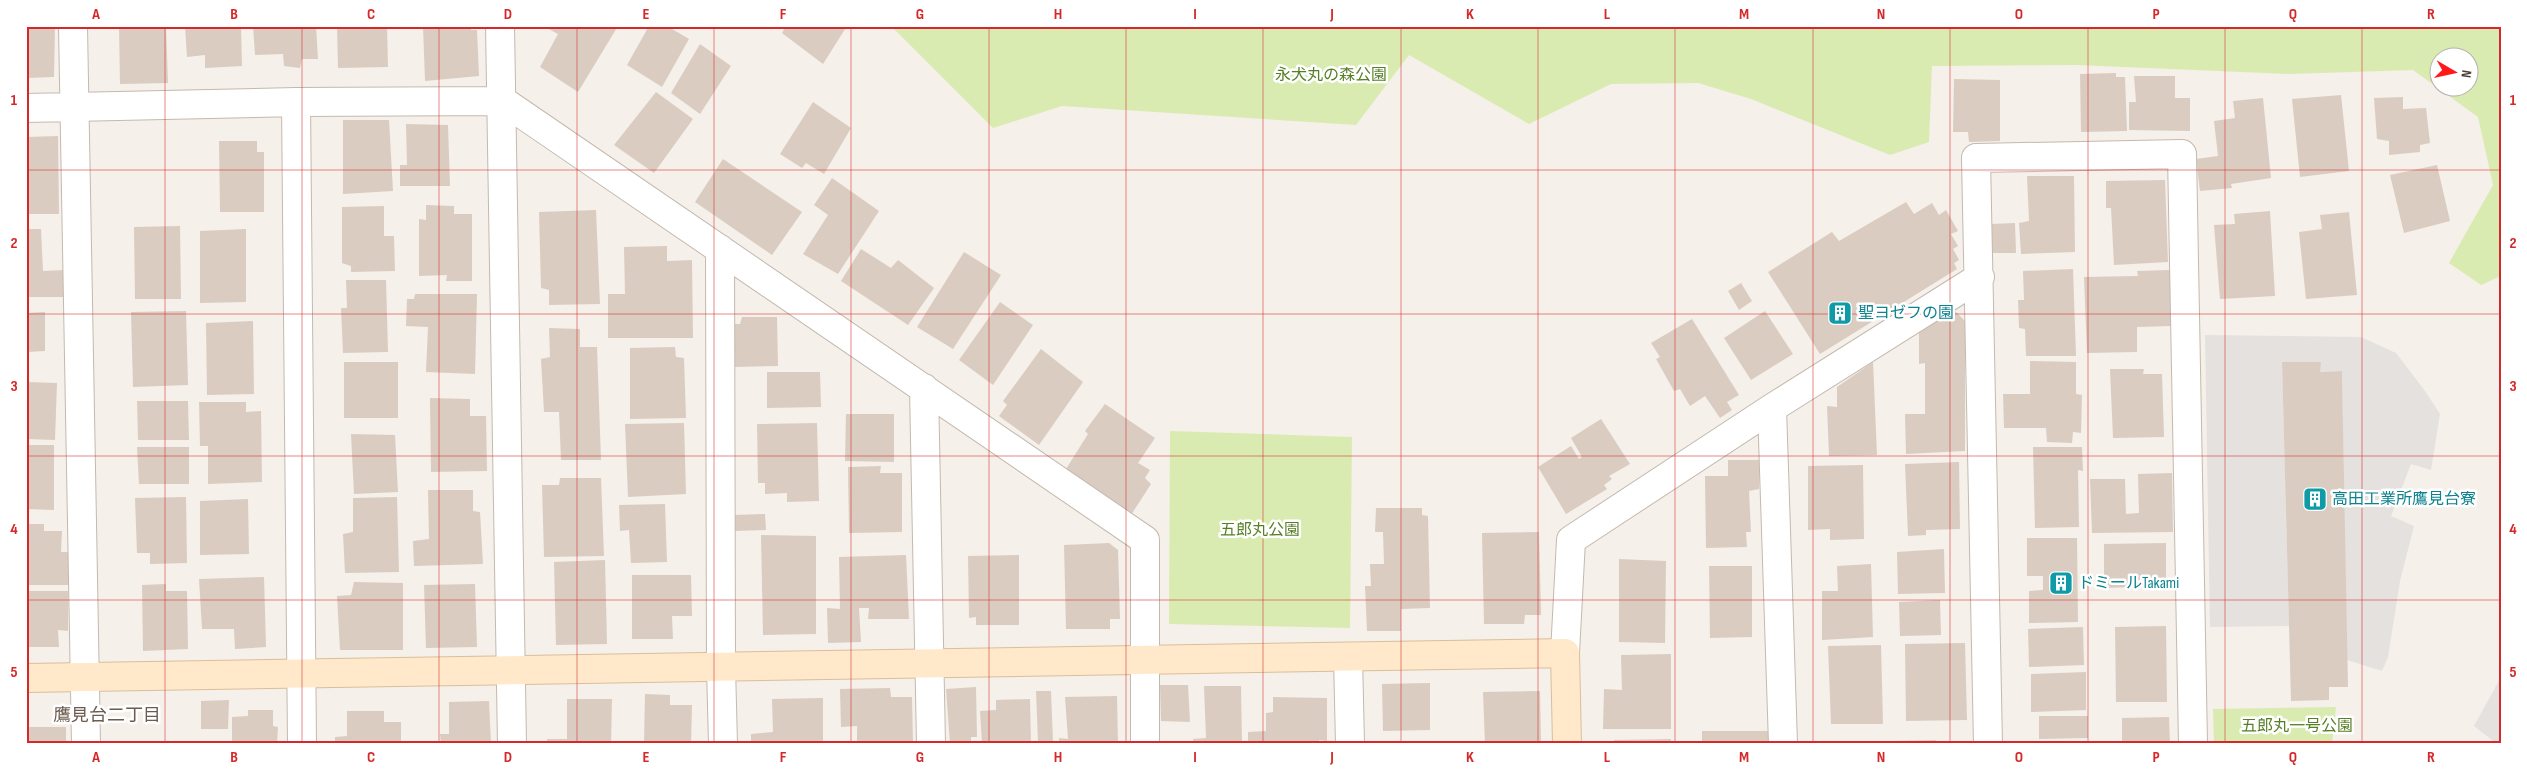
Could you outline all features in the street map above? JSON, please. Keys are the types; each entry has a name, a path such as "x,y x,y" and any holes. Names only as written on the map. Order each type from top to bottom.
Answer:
{"street":[{"path":"73,26 83,677 86,744"},
{"path":"500,26 503,101 512,744"},
{"path":"26,108 296,102 503,101 1145,540 1145,744"},
{"path":"296,102 302,744"},
{"path":"1988,744 1980,276 1976,158 2182,154 2193,744"},
{"path":"720,248 721,667 723,744"},
{"path":"1567,744 1565,653 1571,540 1772,408 1980,276"},
{"path":"924,388 931,744"},
{"path":"1772,408 1783,744"},
{"path":"26,678 1565,653"},
{"path":"1348,657 1350,744"}],"green space":[{"name":"永犬丸の森公園","path":"891,26 2501,26 2501,276 2481,285 2449,263 2493,185 2478,117 2452,98 2480,98 2480,48 2430,48 2430,82 2413,70 2290,74 2076,65 1932,66 1929,142 1890,155 1751,99 1698,83 1611,84 1529,124 1409,55 1356,125 1062,106 993,128"},
{"name":"五郎丸公園","path":"1170,431 1352,437 1350,628 1169,624"},
{"name":"五郎丸一号公園","path":"2336,707 2332,744 2214,744 2213,709"}],"shaded area":[{"path":"2205,335 2361,337 2396,353 2440,414 2431,470 2411,464 2391,516 2414,526 2400,581 2388,657 2382,671 2347,660 2342,371 2320,372 2282,362 2289,626 2210,627"},
{"path":"2501,677 2501,744 2497,744 2474,726"}],"building":[{"path":"26,26 55,26 54,77 26,78"},
{"path":"119,26 166,26 168,83 120,84"},
{"path":"185,26 241,26 242,66 205,68 205,55 187,57"},
{"path":"253,26 316,26 318,59 302,59 300,68 284,66 283,54 255,55"},
{"path":"337,26 387,26 388,67 338,68"},
{"path":"423,26 471,26 471,30 477,30 479,76 425,81"},
{"path":"543,26 618,26 578,92 540,67 558,34"},
{"path":"649,26 667,26 689,39 662,87 627,65"},
{"path":"786,26 847,26 823,64 782,33"},
{"path":"700,44 731,66 700,114 671,93"},
{"path":"2116,73 2116,77 2125,77 2127,131 2081,132 2080,74"},
{"path":"2134,76 2175,76 2175,98 2190,98 2190,131 2129,130 2129,102 2136,102"},
{"path":"1954,79 2000,80 2000,141 1969,142 1968,132 1953,132"},
{"path":"656,92 693,119 654,173 614,145"},
{"path":"2341,95 2349,171 2300,177 2292,99"},
{"path":"2403,97 2403,109 2426,108 2430,143 2420,145 2420,152 2389,155 2389,141 2377,139 2374,98"},
{"path":"2263,98 2271,178 2231,184 2232,188 2200,191 2196,159 2218,156 2214,121 2235,118 2233,101"},
{"path":"813,102 851,128 824,174 806,163 802,168 780,154"},
{"path":"343,120 389,120 393,191 343,194"},
{"path":"406,124 448,125 450,186 400,186 400,165 407,165"},
{"path":"58,136 59,214 26,214 26,137"},
{"path":"219,141 257,141 257,152 264,152 264,212 220,212"},
{"path":"723,159 802,212 772,255 695,202"},
{"path":"2437,165 2450,221 2404,233 2390,175"},
{"path":"2027,176 2074,176 2075,252 2021,254 2019,223 2029,221"},
{"path":"832,178 879,211 838,274 803,254 828,215 814,205"},
{"path":"2165,180 2168,262 2114,265 2111,208 2106,208 2106,181"},
{"name":"聖ヨゼフの園","path":"1906,202 1914,214 1932,203 1939,215 1946,210 1958,231 1951,234 1958,246 1953,249 1959,260 1954,263 1957,269 1820,354 1768,272 1832,232 1839,241"},
{"path":"426,205 454,206 454,214 472,214 472,281 446,281 447,275 419,276 419,219 426,220"},
{"path":"384,206 384,236 394,236 395,271 351,272 351,266 342,263 342,207"},
{"path":"596,210 600,304 549,305 549,290 541,288 539,212"},
{"path":"2270,211 2275,296 2220,299 2214,225 2235,224 2234,214"},
{"path":"2349,212 2357,295 2306,299 2299,232 2322,229 2320,215"},
{"path":"2015,223 2016,253 1992,253 1991,224"},
{"path":"180,226 181,299 135,299 134,227"},
{"path":"26,229 41,229 43,271 66,270 67,297 26,297"},
{"path":"246,229 246,302 200,303 200,231"},
{"path":"667,246 667,261 692,260 693,338 608,338 608,294 625,294 624,247"},
{"path":"861,249 891,268 898,260 934,288 908,325 841,281"},
{"path":"964,252 1001,275 953,349 917,327"},
{"path":"2073,269 2076,356 2026,356 2025,329 2019,328 2018,300 2024,300 2023,271"},
{"path":"2170,270 2171,326 2137,327 2137,352 2087,353 2084,277 2138,276 2137,271"},
{"path":"346,280 386,280 388,352 343,353 341,308 347,308"},
{"path":"1741,283 1752,301 1739,310 1728,291"},
{"path":"415,294 477,294 475,374 426,372 428,327 406,326 407,299 414,299"},
{"path":"1000,302 1033,325 993,385 959,360"},
{"path":"1953,309 1965,321 1965,451 1906,454 1905,414 1925,414 1925,363 1919,364 1919,331"},
{"path":"186,311 188,385 133,387 131,312"},
{"path":"1765,311 1793,354 1751,380 1724,338"},
{"path":"45,312 45,351 28,352 29,374 26,374 26,313"},
{"path":"742,317 777,317 778,366 734,367 733,324 740,324"},
{"path":"1692,319 1739,395 1727,402 1732,410 1720,418 1705,396 1690,406 1680,389 1674,391 1656,359 1660,357 1651,343"},
{"path":"253,321 254,394 207,395 206,323"},
{"path":"549,328 580,329 580,347 597,347 601,460 561,460 559,412 544,412 541,359 550,357"},
{"path":"675,347 676,357 684,358 686,418 630,419 630,348"},
{"path":"1041,349 1083,382 1039,445 999,416 1007,405 1003,401"},
{"path":"2030,361 2076,362 2076,394 2082,395 2081,433 2073,432 2072,443 2047,442 2046,428 2004,428 2003,394 2030,394"},
{"path":"344,362 398,362 398,418 344,418"},
{"path":"1873,362 1877,455 1829,456 1827,406 1837,407 1837,387"},
{"name":"高田工業所鷹見台寮","path":"2282,362 2321,362 2320,372 2342,371 2348,687 2329,687 2329,700 2291,701"},
{"path":"2110,369 2144,369 2143,374 2162,374 2164,437 2113,438"},
{"path":"767,372 820,372 821,407 767,408"},
{"path":"26,382 57,383 55,440 26,439"},
{"path":"430,398 470,399 470,416 486,416 487,471 431,472"},
{"path":"137,401 188,401 189,440 138,440"},
{"path":"199,402 246,402 246,412 261,411 262,482 208,484 208,446 200,446"},
{"path":"1105,404 1155,438 1138,463 1150,470 1145,478 1151,484 1131,515 1066,469 1088,434 1085,431"},
{"path":"846,414 894,414 894,462 845,461"},
{"path":"1601,419 1630,464 1609,476 1612,479 1604,485 1607,489 1566,514 1538,467 1571,446 1579,459 1582,457 1571,438"},
{"path":"684,423 686,494 628,497 625,424"},
{"path":"817,423 819,501 787,502 787,493 765,494 765,483 758,483 757,424"},
{"path":"351,434 395,435 398,492 354,494"},
{"path":"26,445 54,445 54,510 26,509"},
{"path":"137,447 189,447 189,484 139,484"},
{"path":"2033,447 2082,447 2083,471 2078,470 2079,527 2035,528"},
{"path":"1728,460 1760,460 1759,489 1749,491 1751,532 1746,532 1747,547 1706,548 1705,476 1728,476"},
{"path":"1959,462 1960,529 1926,530 1926,535 1908,536 1905,464"},
{"path":"1863,465 1864,539 1830,540 1830,529 1808,530 1808,466"},
{"path":"881,466 880,473 902,473 902,532 849,533 848,467"},
{"path":"2172,473 2173,532 2092,533 2090,479 2125,479 2126,514 2139,513 2138,474"},
{"path":"560,478 601,478 604,556 544,557 542,485 559,485"},
{"path":"428,490 473,490 473,511 480,512 483,564 414,566 413,541 429,539"},
{"path":"186,497 187,563 150,564 150,553 137,553 135,498"},
{"path":"397,497 399,572 345,573 343,534 353,532 353,498"},
{"path":"248,499 249,554 200,555 200,501"},
{"path":"665,504 667,562 631,563 629,530 620,531 619,505"},
{"path":"1376,508 1422,508 1422,515 1428,516 1430,608 1401,609 1401,631 1367,631 1365,586 1371,586 1370,564 1384,564 1383,532 1375,532"},
{"path":"765,514 766,530 735,531 734,515"},
{"path":"26,524 44,524 44,531 62,531 61,552 71,552 71,585 26,585"},
{"path":"1539,532 1541,615 1525,615 1524,624 1484,624 1482,533"},
{"path":"761,535 816,536 816,634 763,635"},
{"name":"ドミールTakami","path":"2027,538 2077,538 2078,622 2029,623 2029,591 2043,590 2043,576 2027,576"},
{"path":"1109,543 1118,550 1120,619 1110,619 1110,629 1066,629 1064,545"},
{"path":"2166,543 2166,586 2104,588 2104,544"},
{"path":"1944,549 1945,593 1898,594 1897,552"},
{"path":"906,555 909,619 868,619 869,608 859,608 861,642 828,643 827,608 840,609 839,557"},
{"path":"1019,555 1019,625 976,625 976,617 969,618 968,556"},
{"path":"1619,559 1666,561 1665,643 1619,642"},
{"path":"605,560 607,644 556,645 554,562"},
{"path":"1871,564 1873,637 1822,640 1822,591 1838,591 1837,566"},
{"path":"1709,566 1752,566 1752,637 1710,638"},
{"path":"632,575 691,575 692,616 672,616 673,639 632,639"},
{"path":"264,577 266,647 235,649 234,629 202,629 199,579"},
{"path":"354,582 403,583 403,650 340,650 337,596 351,595"},
{"path":"166,584 166,591 187,591 188,649 143,651 142,585"},
{"path":"475,584 477,647 426,648 424,585"},
{"path":"26,591 68,591 68,631 58,630 59,647 26,647"},
{"path":"1940,600 1941,635 1900,636 1899,602"},
{"path":"2166,626 2167,702 2116,702 2115,627"},
{"path":"2083,627 2084,665 2029,667 2028,629"},
{"path":"1965,643 1967,720 1906,721 1905,644"},
{"path":"1881,645 1883,724 1831,724 1828,646"},
{"path":"1671,654 1671,729 1603,729 1604,689 1622,690 1621,655"},
{"path":"2086,672 2086,710 2031,712 2031,674"},
{"path":"1430,683 1430,730 1383,731 1382,684"},
{"path":"1160,685 1188,685 1190,722 1161,721"},
{"path":"1204,686 1241,686 1242,744 1193,744 1193,739 1206,738"},
{"path":"976,687 977,737 971,737 971,744 950,744 946,689"},
{"path":"890,688 891,697 912,697 913,744 857,744 857,726 841,727 840,689"},
{"path":"1036,691 1051,691 1053,742 1038,742"},
{"path":"1540,691 1541,744 1485,744 1483,692"},
{"path":"645,694 670,695 670,705 692,705 691,744 644,744"},
{"path":"1117,696 1118,744 1059,744 1059,738 1068,739 1065,697"},
{"path":"1273,697 1327,698 1327,741 1319,740 1319,744 1248,744 1248,732 1266,731 1266,713 1273,712"},
{"path":"823,698 823,744 751,744 751,734 773,732 772,699"},
{"path":"567,699 612,699 611,744 547,744 547,739 567,739"},
{"path":"1030,699 1031,744 982,744 980,711 996,710 996,700"},
{"path":"229,700 228,729 201,729 201,701"},
{"path":"489,701 491,744 441,744 440,734 449,734 449,702"},
{"path":"248,710 273,710 273,726 278,727 277,744 232,744 232,717 248,716"},
{"path":"347,711 384,711 384,722 401,722 401,744 335,744 335,737 347,736"},
{"path":"2039,716 2088,716 2088,738 2039,739"},
{"path":"2169,717 2170,744 2122,744 2122,718"},
{"path":"26,727 66,727 66,744 26,744"},
{"path":"1702,731 1768,731 1769,744 1702,744"},
{"path":"1671,739 1671,744 1614,744 1614,740"},
{"path":"1936,740 1936,744 1895,744 1895,741"}],"place":[{"name":"聖ヨゼフの園","path":"1840,313"},
{"name":"高田工業所鷹見台寮","path":"2315,499"},
{"name":"ドミールTakami","path":"2061,583"}],"district":[{"name":"鷹見台二丁目","path":"107,715"}]}
